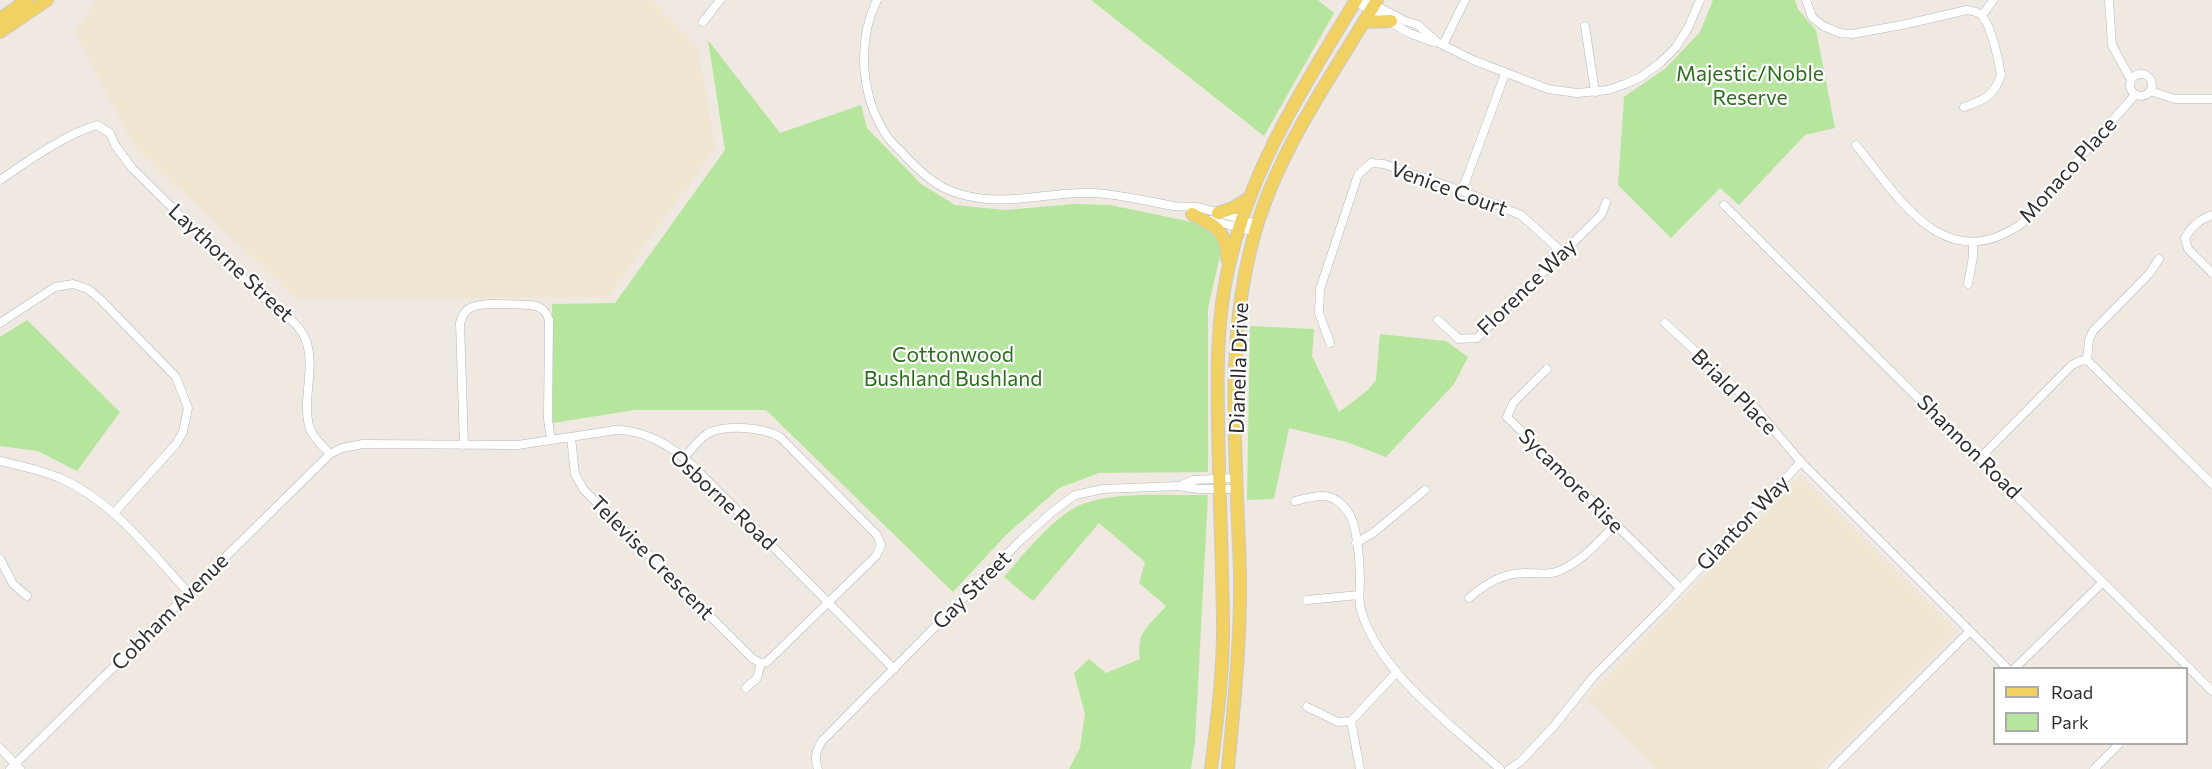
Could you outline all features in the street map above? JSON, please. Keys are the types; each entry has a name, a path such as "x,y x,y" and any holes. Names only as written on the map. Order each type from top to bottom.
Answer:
{"main road":[{"path":"0,20 27,0"},
{"path":"0,32 46,0"},
{"name":"Dianella Drive","path":"1228,769 1240,618 1234,400 1236,332 1244,274 1256,228 1273,182 1302,120 1364,22 1367,3"},
{"name":"Dianella Drive","path":"1211,769 1223,639 1218,484 1219,336 1227,271 1257,176 1287,115 1367,3"},
{"path":"1364,22 1391,21"},
{"path":"1218,213 1233,208 1249,198"},
{"path":"1192,214 1215,226 1221,233 1227,249 1227,271"}],"street":[{"path":"703,22 720,0"},
{"path":"878,0 872,11 864,47 864,72 870,100 890,139 923,174 939,186 959,194 998,201 1089,192 1111,194 1176,207 1194,207 1218,213 1240,224"},
{"path":"1440,43 1466,0"},
{"path":"1367,3 1418,26 1440,43 1505,74 1548,89 1577,93 1595,92 1626,84 1660,63 1682,37 1700,0"},
{"path":"1806,0 1812,17 1823,26 1840,33 1852,34 1892,27 1967,10 1982,16 1988,26 2001,75 1992,93 1983,101 1964,108"},
{"path":"1982,16 1993,0"},
{"path":"2109,0 2112,45 2131,80 2130,88 2135,95 2144,96 2150,91 2152,83 2147,76 2138,75 2131,80"},
{"path":"1367,3 1413,35 1440,43"},
{"path":"1586,26 1595,92"},
{"path":"1462,191 1505,74"},
{"path":"2150,91 2175,99 2212,99"},
{"name":"Monaco Place","path":"1856,145 1925,225 1951,238 1973,242 1996,239 2021,224 2135,95"},
{"name":"Laythorne Street","path":"0,180 21,165 74,135 97,125 110,133 122,156 140,176 265,299 297,324 310,353 308,418 310,429 330,454"},
{"name":"Venice Court","path":"1330,343 1319,313 1320,289 1358,175 1371,163 1384,164 1462,191 1521,215 1563,253"},
{"name":"Florence Way","path":"1438,320 1459,339 1477,338 1602,214 1606,202"},
{"name":"Shannon Road","path":"1724,205 1980,458 2183,667"},
{"path":"1176,207 1192,214 1256,228"},
{"path":"2209,216 2192,227 2185,238 2188,249 2212,273"},
{"path":"1968,284 1973,242"},
{"path":"2087,360 2089,340 2093,331 2149,274 2159,259"},
{"path":"0,323 48,290 64,284 81,285 101,300 176,377 188,408 183,432 176,444 114,513"},
{"path":"464,445 460,324 463,314 471,307 482,305 532,305 540,306 546,311 549,320 550,440"},
{"name":"Briald Place","path":"1665,323 1751,403 1802,462"},
{"path":"1980,458 2072,365 2080,360 2087,360 2212,484"},
{"name":"Sycamore Rise","path":"1547,369 1513,403 1507,417 1680,588"},
{"name":"Osborne Road","path":"330,454 342,448 363,444 518,445 616,429 627,430 654,439 684,458 894,669"},
{"path":"684,458 699,441 714,431 763,429 780,437 877,535 881,545 876,556 829,603 772,659 761,663 757,678 746,688"},
{"name":"Televise Crescent","path":"571,436 575,474 584,490 753,659 761,663"},
{"name":"Cobham Avenue","path":"15,767 330,454"},
{"path":"0,461 36,469 62,478 80,488 114,513 189,593"},
{"name":"Glanton Way","path":"1509,769 1520,762 1554,726 1593,677 1802,462 2005,667"},
{"name":"Gay Street","path":"818,769 815,760 816,750 822,741 1021,540 1075,495 1103,489 1178,486 1199,489 1218,484 1237,484"},
{"path":"1356,543 1372,533 1425,490"},
{"path":"1296,501 1321,494 1336,500 1348,511 1353,522 1360,575 1360,608 1375,646 1433,709 1500,769"},
{"path":"1469,598 1488,583 1502,576 1527,572 1542,574 1564,569 1588,551 1614,525"},
{"path":"0,559 13,584 27,596"},
{"path":"2017,667 2103,582"},
{"path":"1307,600 1359,595"},
{"path":"1832,769 1970,631"},
{"path":"1307,707 1338,722 1351,721 1397,672"},
{"name":"Shannon Road","path":"2189,673 2212,691"},
{"path":"1351,721 1360,769"},
{"path":"2094,769 2119,745"},
{"path":"0,748 15,767"}],"shaded area":[{"path":"97,0 652,0 698,48 715,148 608,297 297,299 134,147 75,31"},
{"path":"1800,477 1957,632 1820,769 1655,769 1587,698"}],"green space":[{"path":"1091,0 1318,0 1334,13 1264,136"},
{"name":"Majestic/Noble Reserve","path":"1713,0 1795,0 1798,9 1816,30 1835,128 1805,135 1739,205 1720,188 1671,238 1618,185 1624,97 1666,68 1700,32"},
{"name":"Cottonwood Bushland Bushland","path":"708,40 780,133 861,105 867,128 921,184 955,205 1006,210 1074,204 1110,205 1226,229 1208,308 1208,472 1099,473 1059,488 1006,535 953,592 766,410 634,410 553,423 552,304 615,303 725,150"},
{"path":"27,320 120,412 77,471 38,451 0,446 0,337"},
{"path":"1250,326 1314,329 1312,356 1339,412 1367,391 1376,380 1380,334 1446,341 1468,357 1454,384 1386,457 1347,442 1289,428 1274,499 1247,500"},
{"path":"1208,495 1195,742 1191,769 1069,769 1080,748 1085,714 1074,673 1089,659 1106,673 1140,659 1139,649 1142,635 1166,606 1139,583 1145,562 1099,523 1033,601 1004,577 1047,529 1076,507 1106,498 1123,496"}]}
